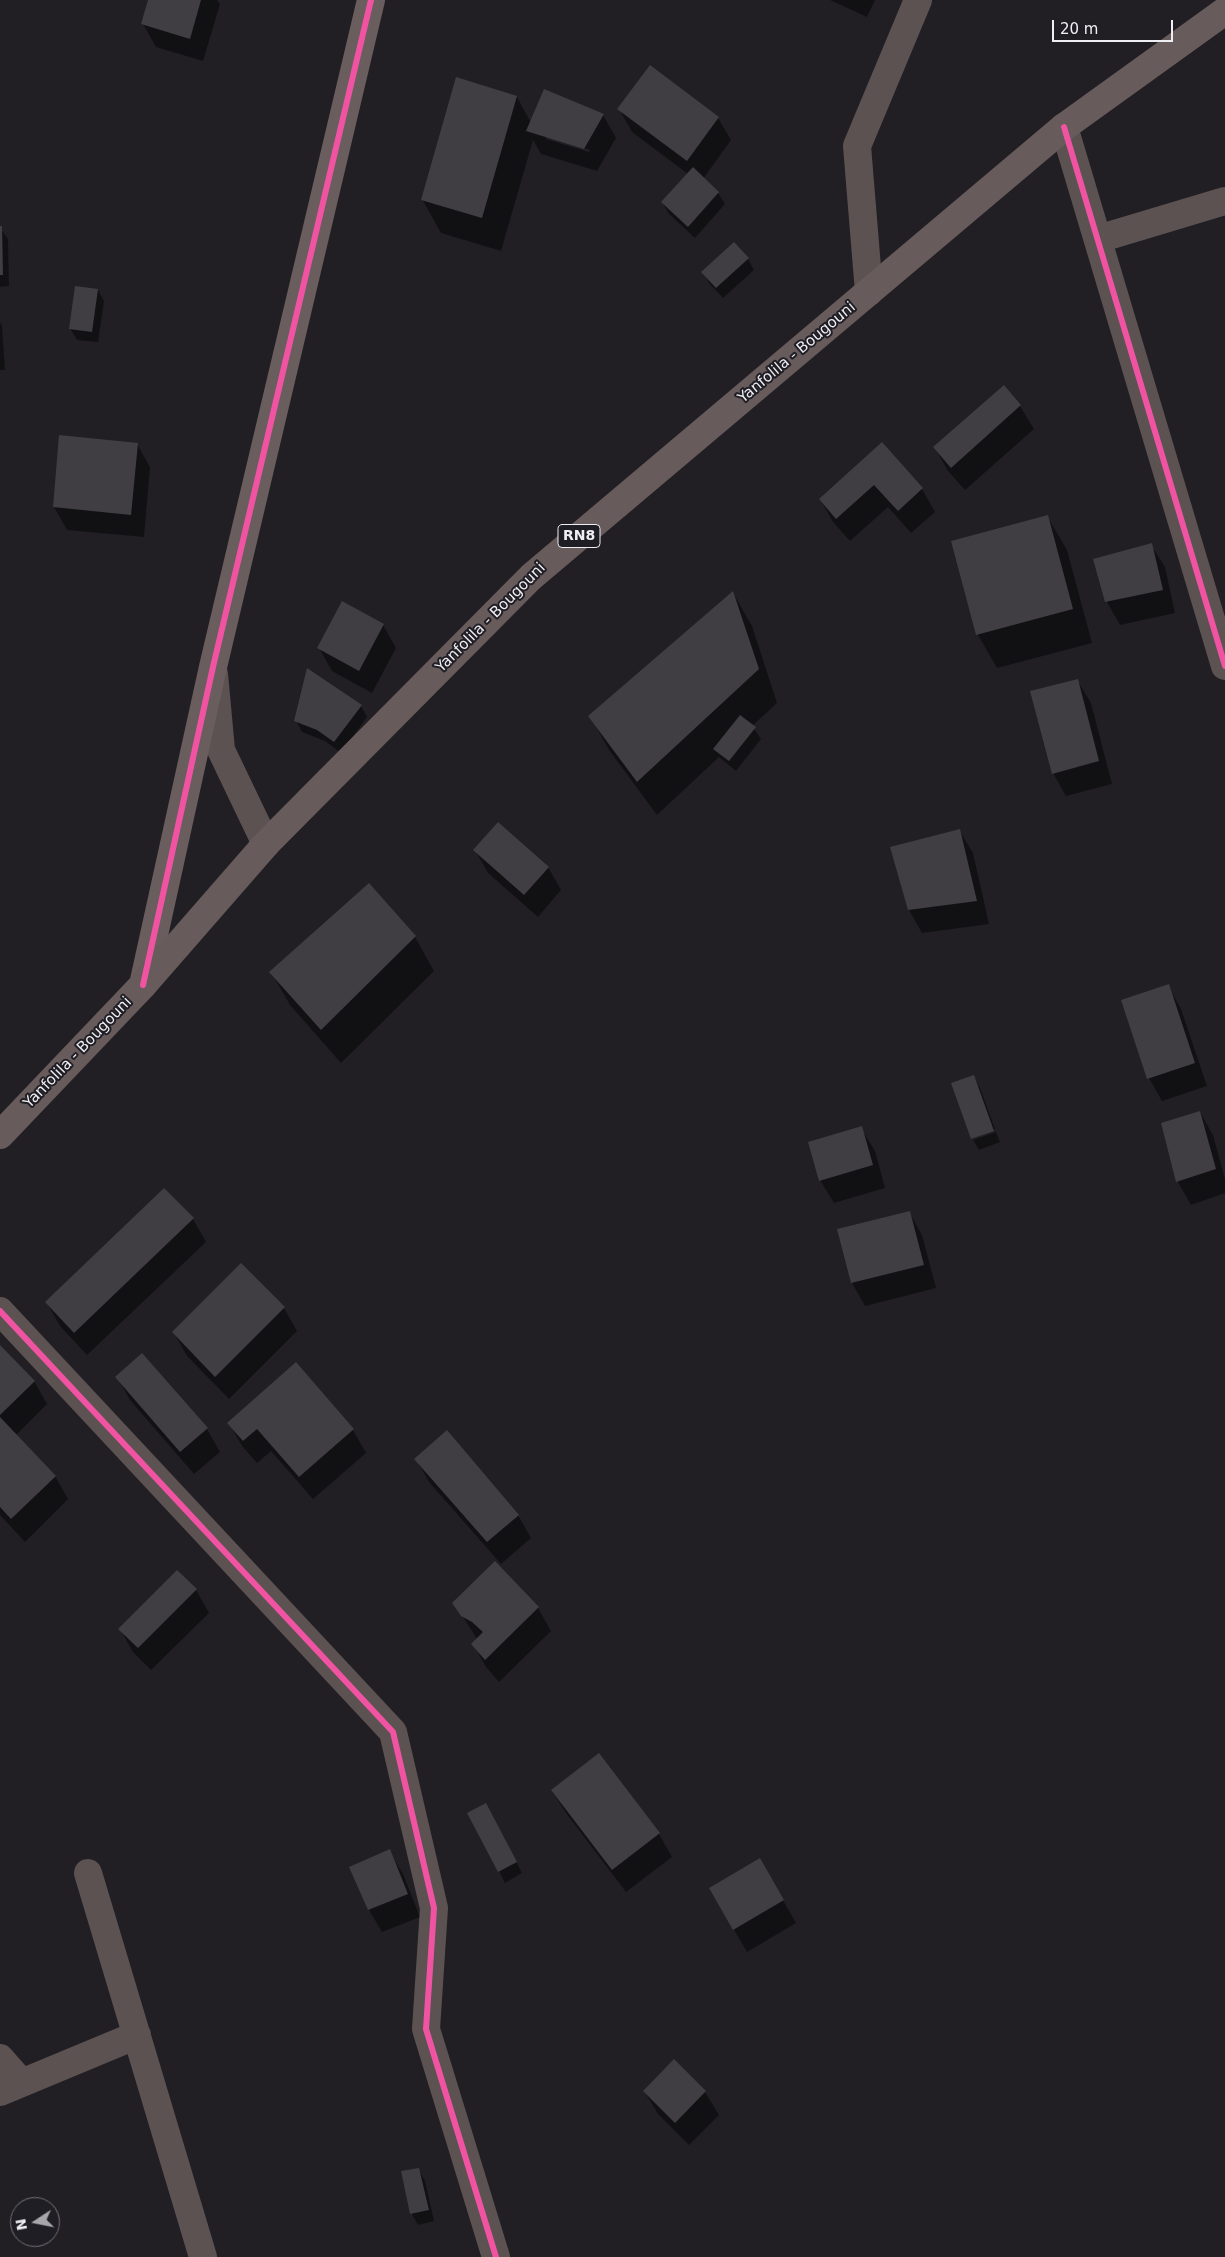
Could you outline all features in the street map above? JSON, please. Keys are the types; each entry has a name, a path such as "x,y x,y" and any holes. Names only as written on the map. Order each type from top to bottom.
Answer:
{"main road":[{"name":"Yanfolila - Bougouni","path":"0,1135 143,985 266,844 531,577 1064,127 1225,11"}],"street":[{"path":"143,985 213,667 371,0"},
{"path":"869,292 857,146 918,0"},
{"path":"1064,127 1225,666"},
{"path":"1098,239 1225,201"},
{"path":"213,667 221,750 266,844"},
{"path":"0,1311 392,1732 434,1908 426,2029 496,2257"},
{"path":"88,1873 203,2257"},
{"path":"0,2058 11,2087 137,2035"}],"building":[{"path":"148,0 201,0 190,39 141,24"},
{"path":"650,65 719,117 687,161 617,109"},
{"path":"456,77 517,96 482,218 421,200"},
{"path":"544,89 604,114 584,149 526,131"},
{"path":"693,167 719,192 688,227 661,202"},
{"path":"0,226 2,226 3,275 0,275"},
{"path":"734,242 749,258 716,288 701,272"},
{"path":"75,286 98,289 92,332 69,329"},
{"path":"1004,385 1021,405 951,468 933,447"},
{"path":"59,435 138,443 131,515 53,507"},
{"path":"882,442 923,488 898,511 874,485 836,519 819,499"},
{"path":"1048,515 1073,609 976,635 951,541"},
{"path":"1152,543 1163,590 1105,602 1093,559"},
{"path":"733,591 759,669 637,782 588,716"},
{"path":"342,601 384,624 359,671 317,648"},
{"path":"307,668 362,705 334,742 317,730 294,721"},
{"path":"1078,679 1099,761 1052,774 1030,691"},
{"path":"740,715 756,727 729,761 713,749"},
{"path":"498,822 549,867 524,895 473,850"},
{"path":"960,829 977,901 908,910 890,847"},
{"path":"369,883 416,936 321,1030 269,972"},
{"path":"1169,984 1195,1063 1147,1079 1121,1000"},
{"path":"974,1075 994,1131 971,1139 951,1083"},
{"path":"1200,1111 1216,1169 1176,1182 1161,1123"},
{"path":"862,1126 873,1165 819,1181 808,1142"},
{"path":"164,1188 194,1218 74,1333 45,1302"},
{"path":"910,1211 924,1265 851,1283 837,1229"},
{"path":"241,1263 285,1307 215,1377 172,1332"},
{"path":"0,1345 35,1381 0,1415"},
{"path":"142,1353 208,1428 180,1452 115,1377"},
{"path":"296,1362 354,1429 299,1477 257,1429 243,1441 227,1423"},
{"path":"0,1417 56,1476 11,1519 0,1507"},
{"path":"447,1430 519,1515 487,1542 414,1459"},
{"path":"495,1561 539,1607 485,1660 471,1644 483,1632 472,1622 461,1616 452,1603"},
{"path":"177,1570 197,1589 138,1648 118,1629"},
{"path":"599,1753 660,1833 612,1870 551,1790"},
{"path":"486,1803 517,1862 498,1872 467,1813"},
{"path":"390,1849 408,1894 368,1910 349,1867"},
{"path":"760,1858 784,1900 733,1930 709,1888"},
{"path":"674,2059 706,2091 675,2123 643,2091"},
{"path":"419,2168 429,2210 410,2214 401,2171"}],"cycle path":[{"path":"143,985 213,667 371,0"},
{"path":"1064,127 1225,666"},
{"path":"0,1311 393,1732 434,1908 426,2029 496,2257"}]}
